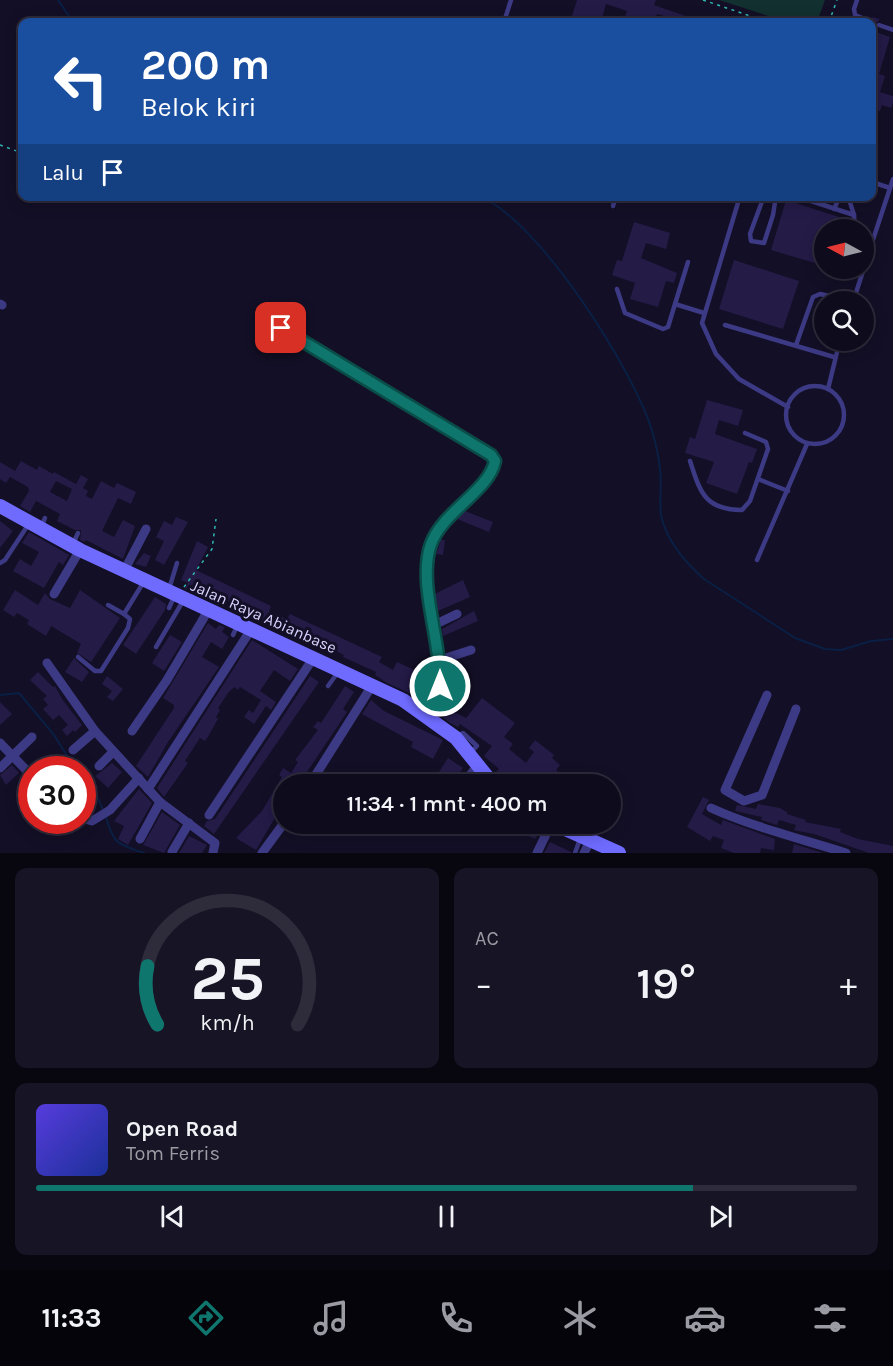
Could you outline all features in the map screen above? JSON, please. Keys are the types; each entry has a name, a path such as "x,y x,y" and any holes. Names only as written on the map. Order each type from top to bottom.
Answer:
{"main road":[{"name":"Jalan Raya Abianbase","path":"0,506 38,523 76,548 209,609 241,629 314,657 373,684 428,717 456,738 485,774"},
{"path":"570,834 592,846 619,853"}],"street":[{"path":"281,328 491,455 495,464 491,472 446,519 432,541 428,559 429,595 441,660 438,699 428,717"},
{"path":"124,570 146,529"},
{"path":"54,594 76,548"},
{"path":"132,731 167,680 209,609"},
{"path":"434,625 457,614"},
{"path":"148,789 241,629"},
{"path":"441,660 471,650"},
{"path":"209,815 314,657"},
{"path":"46,663 113,752 160,802 215,843 213,853"},
{"path":"316,774 373,684"},
{"path":"767,695 725,790 744,801 762,795 796,710"},
{"path":"73,750 95,731"},
{"path":"0,768 32,737"},
{"path":"0,743 18,761"},
{"path":"99,766 113,752"},
{"path":"467,774 474,759"},
{"path":"96,819 106,813 139,778"},
{"path":"724,814 733,795"},
{"path":"140,839 160,802"},
{"path":"711,808 845,853"},
{"path":"172,852 189,823"},
{"path":"262,853 276,834"},
{"path":"537,853 547,834"},
{"path":"808,853 811,842"}],"lane":[{"path":"505,18 511,0"},
{"path":"857,0 855,15 862,18"},
{"path":"879,25 893,30"},
{"path":"874,237 893,179"},
{"path":"876,183 890,188"},
{"path":"614,206 615,201"},
{"path":"738,201 702,323 716,354 739,379 788,407"},
{"path":"762,201 750,234 752,241 759,244 764,243 775,201"},
{"path":"811,201 854,215"},
{"path":"834,209 838,201"},
{"path":"850,201 854,219"},
{"path":"616,289 625,313 663,329 668,327 688,262"},
{"path":"796,345 814,297"},
{"path":"675,304 704,313"},
{"path":"725,324 834,357"},
{"path":"828,389 836,351"},
{"path":"811,386 828,389 841,400 845,417 839,433 825,443 807,444 794,436 787,422 788,407 796,393 811,386"},
{"path":"690,461 702,496 713,503 739,511 750,501 768,449 766,442 745,433"},
{"path":"757,560 807,444"},
{"path":"758,479 788,491"},
{"path":"0,563 38,523"},
{"path":"76,548 78,533"},
{"path":"156,647 177,595 177,563"},
{"path":"124,614 144,580"},
{"path":"169,608 177,595"},
{"path":"78,657 95,671 101,671 128,628 130,619 108,605"},
{"path":"328,686 340,669"},
{"path":"575,853 592,846"}],"path":[{"path":"703,0 756,18"},
{"path":"714,4 715,0"},
{"path":"830,18 837,0"},
{"path":"0,145 18,152"},
{"path":"177,595 212,549 216,519"}],"green space":[{"path":"719,0 825,0 818,18 775,18"}],"building":[{"path":"577,0 656,0 654,5 691,18 671,18 657,14 656,18 624,18 627,11 606,4 602,18 571,18"},
{"path":"876,32 890,37 879,74 885,76 880,92 893,96 891,108 882,105 880,111 876,110"},
{"path":"786,201 839,217 838,219 814,219 814,263 771,250"},
{"path":"634,222 670,233 666,249 646,243 641,258 677,273 674,283 666,281 658,307 630,299 635,283 612,275 617,260 622,261"},
{"path":"734,260 799,281 783,329 719,309"},
{"path":"707,400 743,410 738,426 719,420 715,434 757,449 752,463 749,462 737,494 706,483 714,462 685,453 690,437 695,439"},
{"path":"21,461 37,470 39,466 53,474 54,472 76,484 81,475 88,479 83,488 88,491 86,496 92,499 101,481 114,488 117,483 136,492 131,504 118,498 102,531 114,537 123,520 135,526 123,559 86,540 85,542 80,540 81,530 75,530 57,521 60,514 36,501 30,512 20,506 29,491 28,487 10,477 6,483 0,479 0,462 15,471","holes":["56,481 72,489 67,501 50,492"]},
{"path":"465,511 493,522 489,532 457,519"},
{"path":"176,517 188,522 164,565 155,560 164,541 156,537 164,521 172,525"},
{"path":"0,521 13,531 0,548"},
{"path":"29,532 69,555 63,565 59,562 44,588 13,571 20,559 31,566 39,552 22,543"},
{"path":"441,540 445,540 443,555 436,554"},
{"path":"197,541 208,547 196,570 271,606 269,611 287,619 290,614 382,657 379,662 393,670 397,662 434,679 429,702 387,683 375,675 376,672 343,657 344,655 273,628 230,606 232,603 212,594 209,600 185,589 188,583 181,580"},
{"path":"144,553 151,556 146,567 135,564"},
{"path":"463,580 470,597 438,611 435,594"},
{"path":"15,590 38,605 45,593 50,599 70,608 80,590 120,618 91,662 77,653 81,644 51,626 46,636 27,624 29,620 17,613 14,617 3,610"},
{"path":"155,597 166,604 165,610 136,654 123,645"},
{"path":"474,611 478,621 443,636 442,629"},
{"path":"208,623 216,629 219,625 225,627 222,632 229,637 222,649 211,642 202,657 219,667 168,742 148,777 136,766 174,708 174,705 163,698"},
{"path":"170,635 182,642 164,671 152,663"},
{"path":"252,640 298,669 290,681 274,670 260,691 276,702 271,710 266,706 254,724 244,717 249,710 253,713 261,700 240,687 238,690 234,687 218,708 220,710 216,717 218,719 209,735 205,741 200,738 185,761 188,763 164,797 157,788"},
{"path":"74,658 89,672 82,682 65,672"},
{"path":"38,672 53,687 55,686 82,725 75,732 73,730 67,736 62,730 68,725 59,715 53,720 43,709 48,705 43,699 47,696 30,680"},
{"path":"107,676 123,689 113,701 107,697 112,691 102,684"},
{"path":"310,676 319,682 214,834 204,826 207,821 215,819"},
{"path":"447,680 457,681 456,696 448,695 445,707 466,718 482,698 515,723 504,737 513,744 509,749 526,763 534,752 529,748 535,740 554,755 552,758 560,765 556,770 561,774 499,774 496,772 499,769 484,756 492,746 460,724 458,727 450,723 438,713 444,700"},
{"path":"345,686 354,692 343,709 347,712 306,774 280,774 283,768 291,773 298,762 295,760 318,730 313,727 318,721 321,723"},
{"path":"371,700 384,711 443,740 433,759 411,747 413,742 362,714"},
{"path":"0,702 12,714 0,725"},
{"path":"448,758 463,768 459,774 438,774"},
{"path":"112,763 122,772 108,788 96,775"},
{"path":"12,765 18,772 6,785 0,775"},
{"path":"139,789 152,803 128,845 118,839 124,826 114,821"},
{"path":"273,792 273,821 256,850 236,838 262,811"},
{"path":"703,797 709,800 702,814 721,825 723,820 775,839 774,850 761,848 760,853 734,853 721,848 724,840 713,836 710,841 687,827"},
{"path":"758,804 780,808 787,814 806,820 805,822 841,829 840,832 858,839 893,846 893,853 869,853 814,834 794,830 796,825 779,820 777,825 761,820 762,817 735,811 737,805 756,809"},
{"path":"162,812 180,825 164,853 143,845"},
{"path":"524,834 538,834 535,839"},
{"path":"189,836 207,845 202,853 179,853"},
{"path":"550,842 571,852 571,853 544,853"},
{"path":"794,844 810,849 823,853 792,853"}],"waterway":[{"path":"58,0 70,18"},
{"path":"487,201 502,210 528,233 555,265 582,300 627,375 653,434 660,465 661,515 672,542 690,566 704,579 795,638 825,649 841,650 871,641 893,639"},
{"path":"0,695 19,693 54,735 71,762 85,769 104,812"},
{"path":"106,817 115,839 129,848 144,853"}],"route":[{"path":"281,328 491,455 495,461 486,479 446,519 432,541 429,551 429,595 441,660 440,686"}]}
